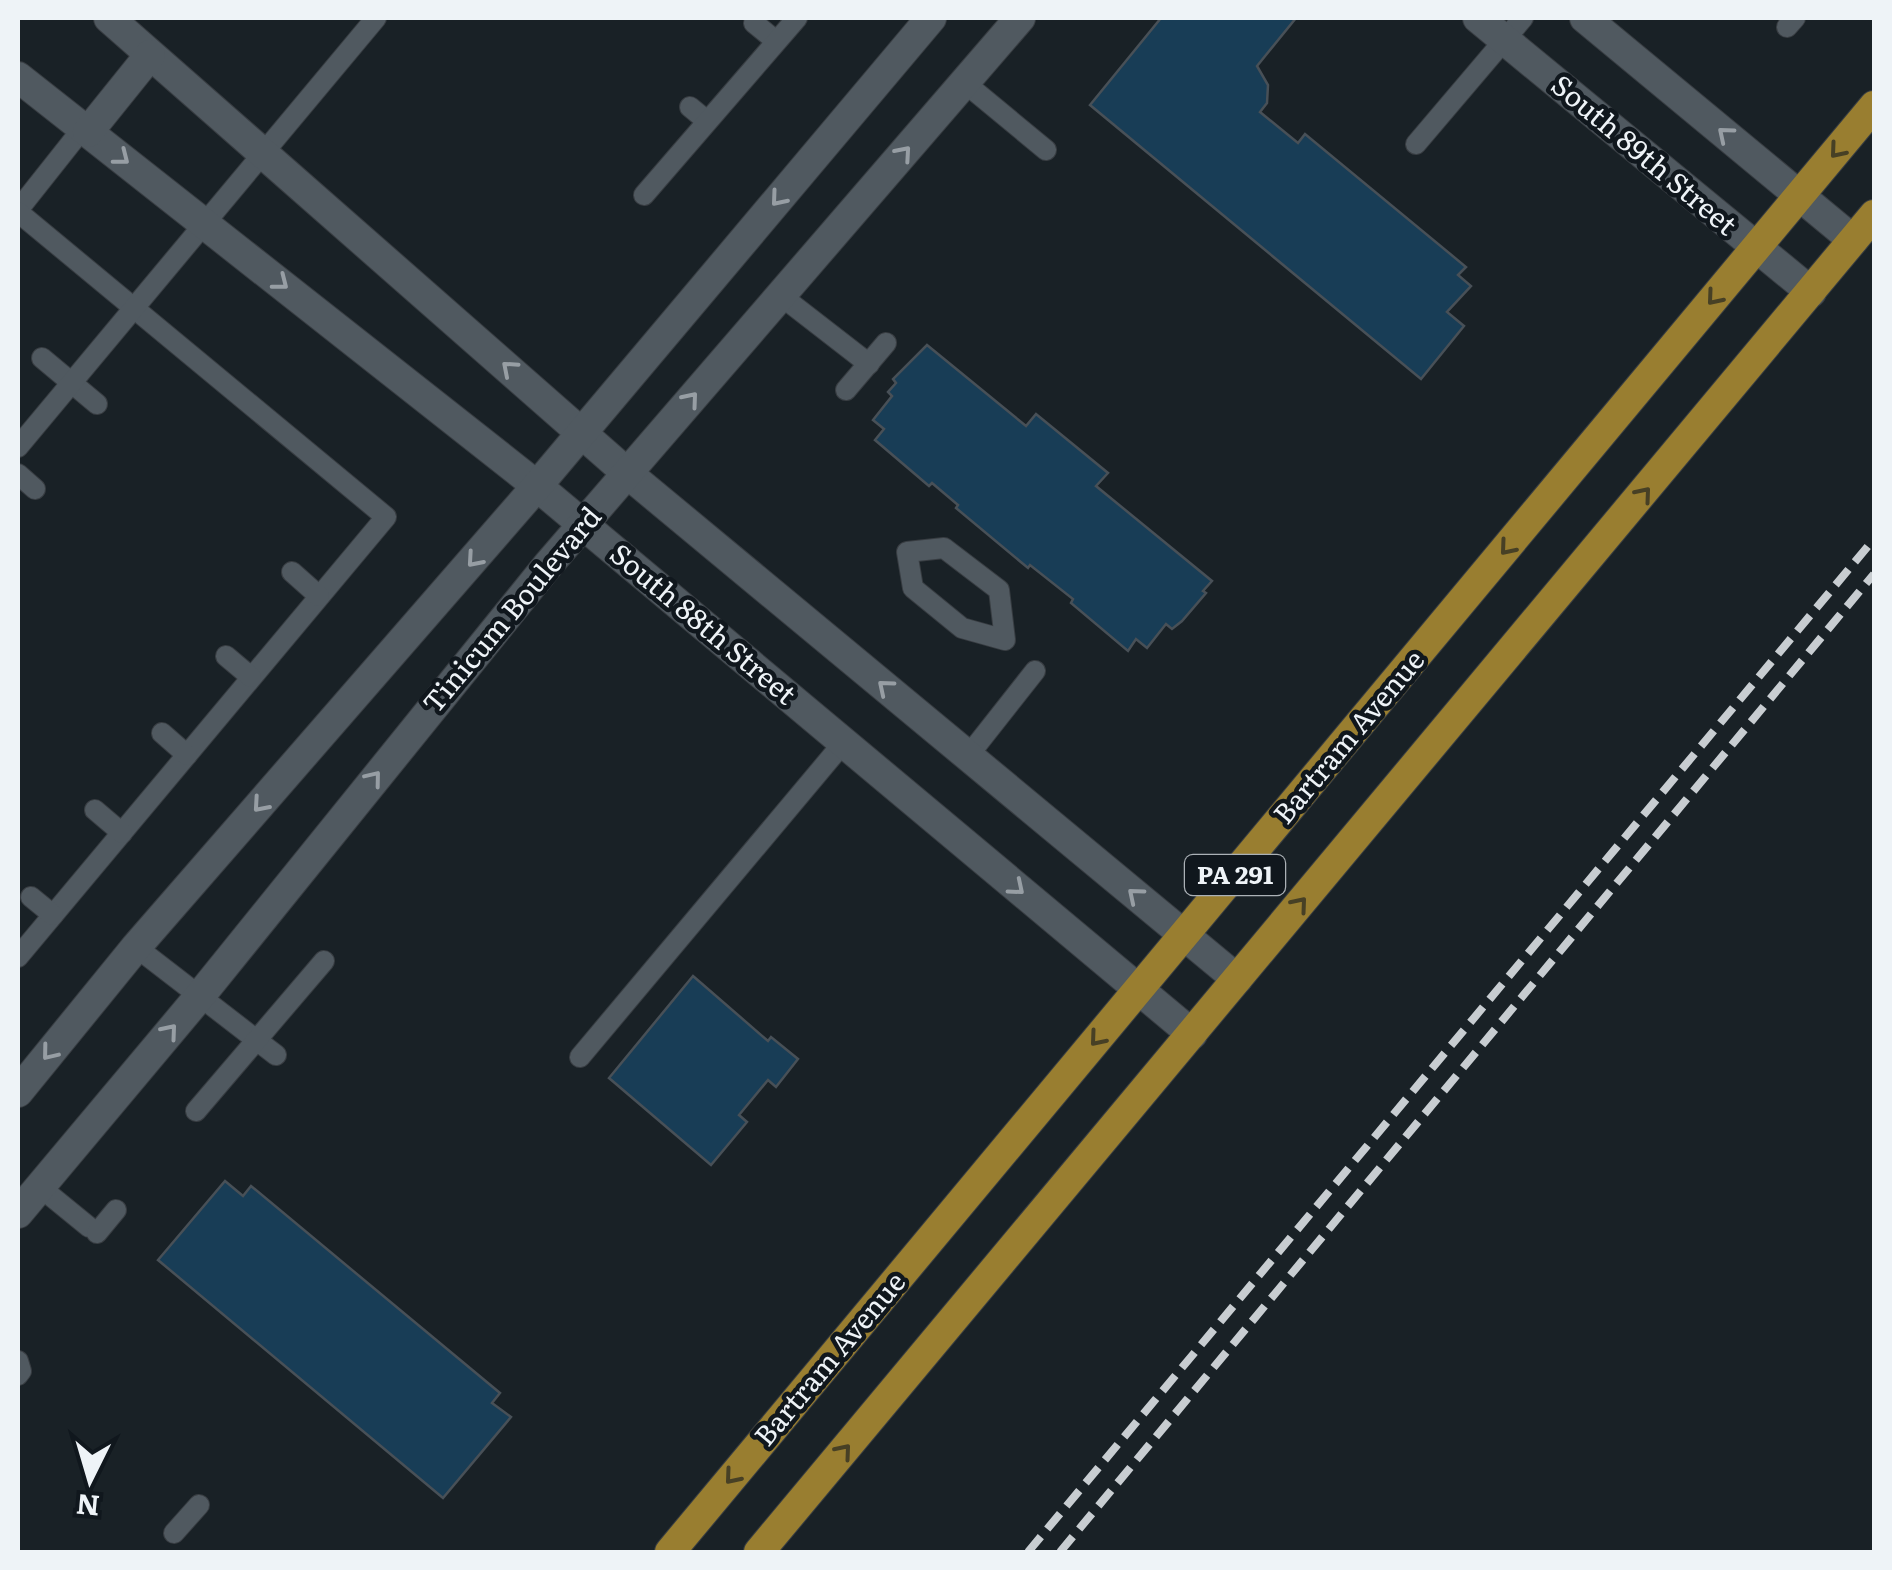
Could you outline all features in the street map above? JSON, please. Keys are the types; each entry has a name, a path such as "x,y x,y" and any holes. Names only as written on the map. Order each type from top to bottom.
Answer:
{"main road":[{"name":"Bartram Avenue","path":"670,1552 1874,106"},
{"name":"PA 291","path":"760,1552 1874,215"}],"street":[{"path":"109,18 628,473 1237,979"},
{"path":"18,1092 136,947 537,486 930,18"},
{"name":"Tinicum Boulevard","path":"18,1213 583,524 1020,18"},
{"name":"South 89th Street","path":"1478,18 1514,28 1756,248 1810,292"},
{"path":"1585,18 1853,240"},
{"path":"85,130 150,55"},
{"name":"South 88th Street","path":"18,77 537,486 1192,1034"}],"lane":[{"path":"18,446 376,18"},
{"path":"644,194 796,18"},
{"path":"754,23 776,41"},
{"path":"1416,144 1514,28"},
{"path":"965,83 1046,150"},
{"path":"690,107 707,121"},
{"path":"18,957 386,517 18,211 85,130"},
{"path":"780,294 869,364"},
{"path":"846,390 886,343"},
{"path":"42,358 97,404"},
{"path":"18,474 35,489"},
{"path":"944,548 999,590 1005,640 962,628 913,588 907,552 944,548"},
{"path":"292,572 319,596"},
{"path":"226,656 251,677"},
{"path":"968,756 1035,671"},
{"path":"162,733 187,755"},
{"path":"580,1057 792,822 844,742"},
{"path":"95,810 122,833"},
{"path":"32,896 53,915"},
{"path":"136,947 276,1055"},
{"path":"196,1111 324,961"},
{"path":"40,1187 93,1230 116,1210"},
{"path":"18,1361 18,1374"},
{"path":"174,1534 199,1505"}],"building":[{"path":"1161,18 1296,18 1257,66 1268,85 1267,103 1260,112 1298,143 1305,134 1466,267 1458,275 1471,286 1447,312 1464,326 1421,379 1090,105"},
{"path":"927,345 1026,426 1036,414 1108,473 1096,486 1212,581 1182,621 1172,629 1166,624 1147,648 1136,639 1128,651 1071,603 1073,599 1030,565 1028,568 932,483 929,486 875,440 884,429 873,420 892,396 888,392 896,383 893,379"},
{"path":"693,976 768,1041 771,1037 798,1059 776,1087 768,1080 739,1115 747,1122 711,1165 609,1078"},
{"path":"225,1181 243,1196 251,1186 500,1393 492,1403 511,1417 443,1498 158,1260"}],"railway":[{"path":"1028,1552 1874,539"},
{"path":"1060,1552 1874,574"}]}
